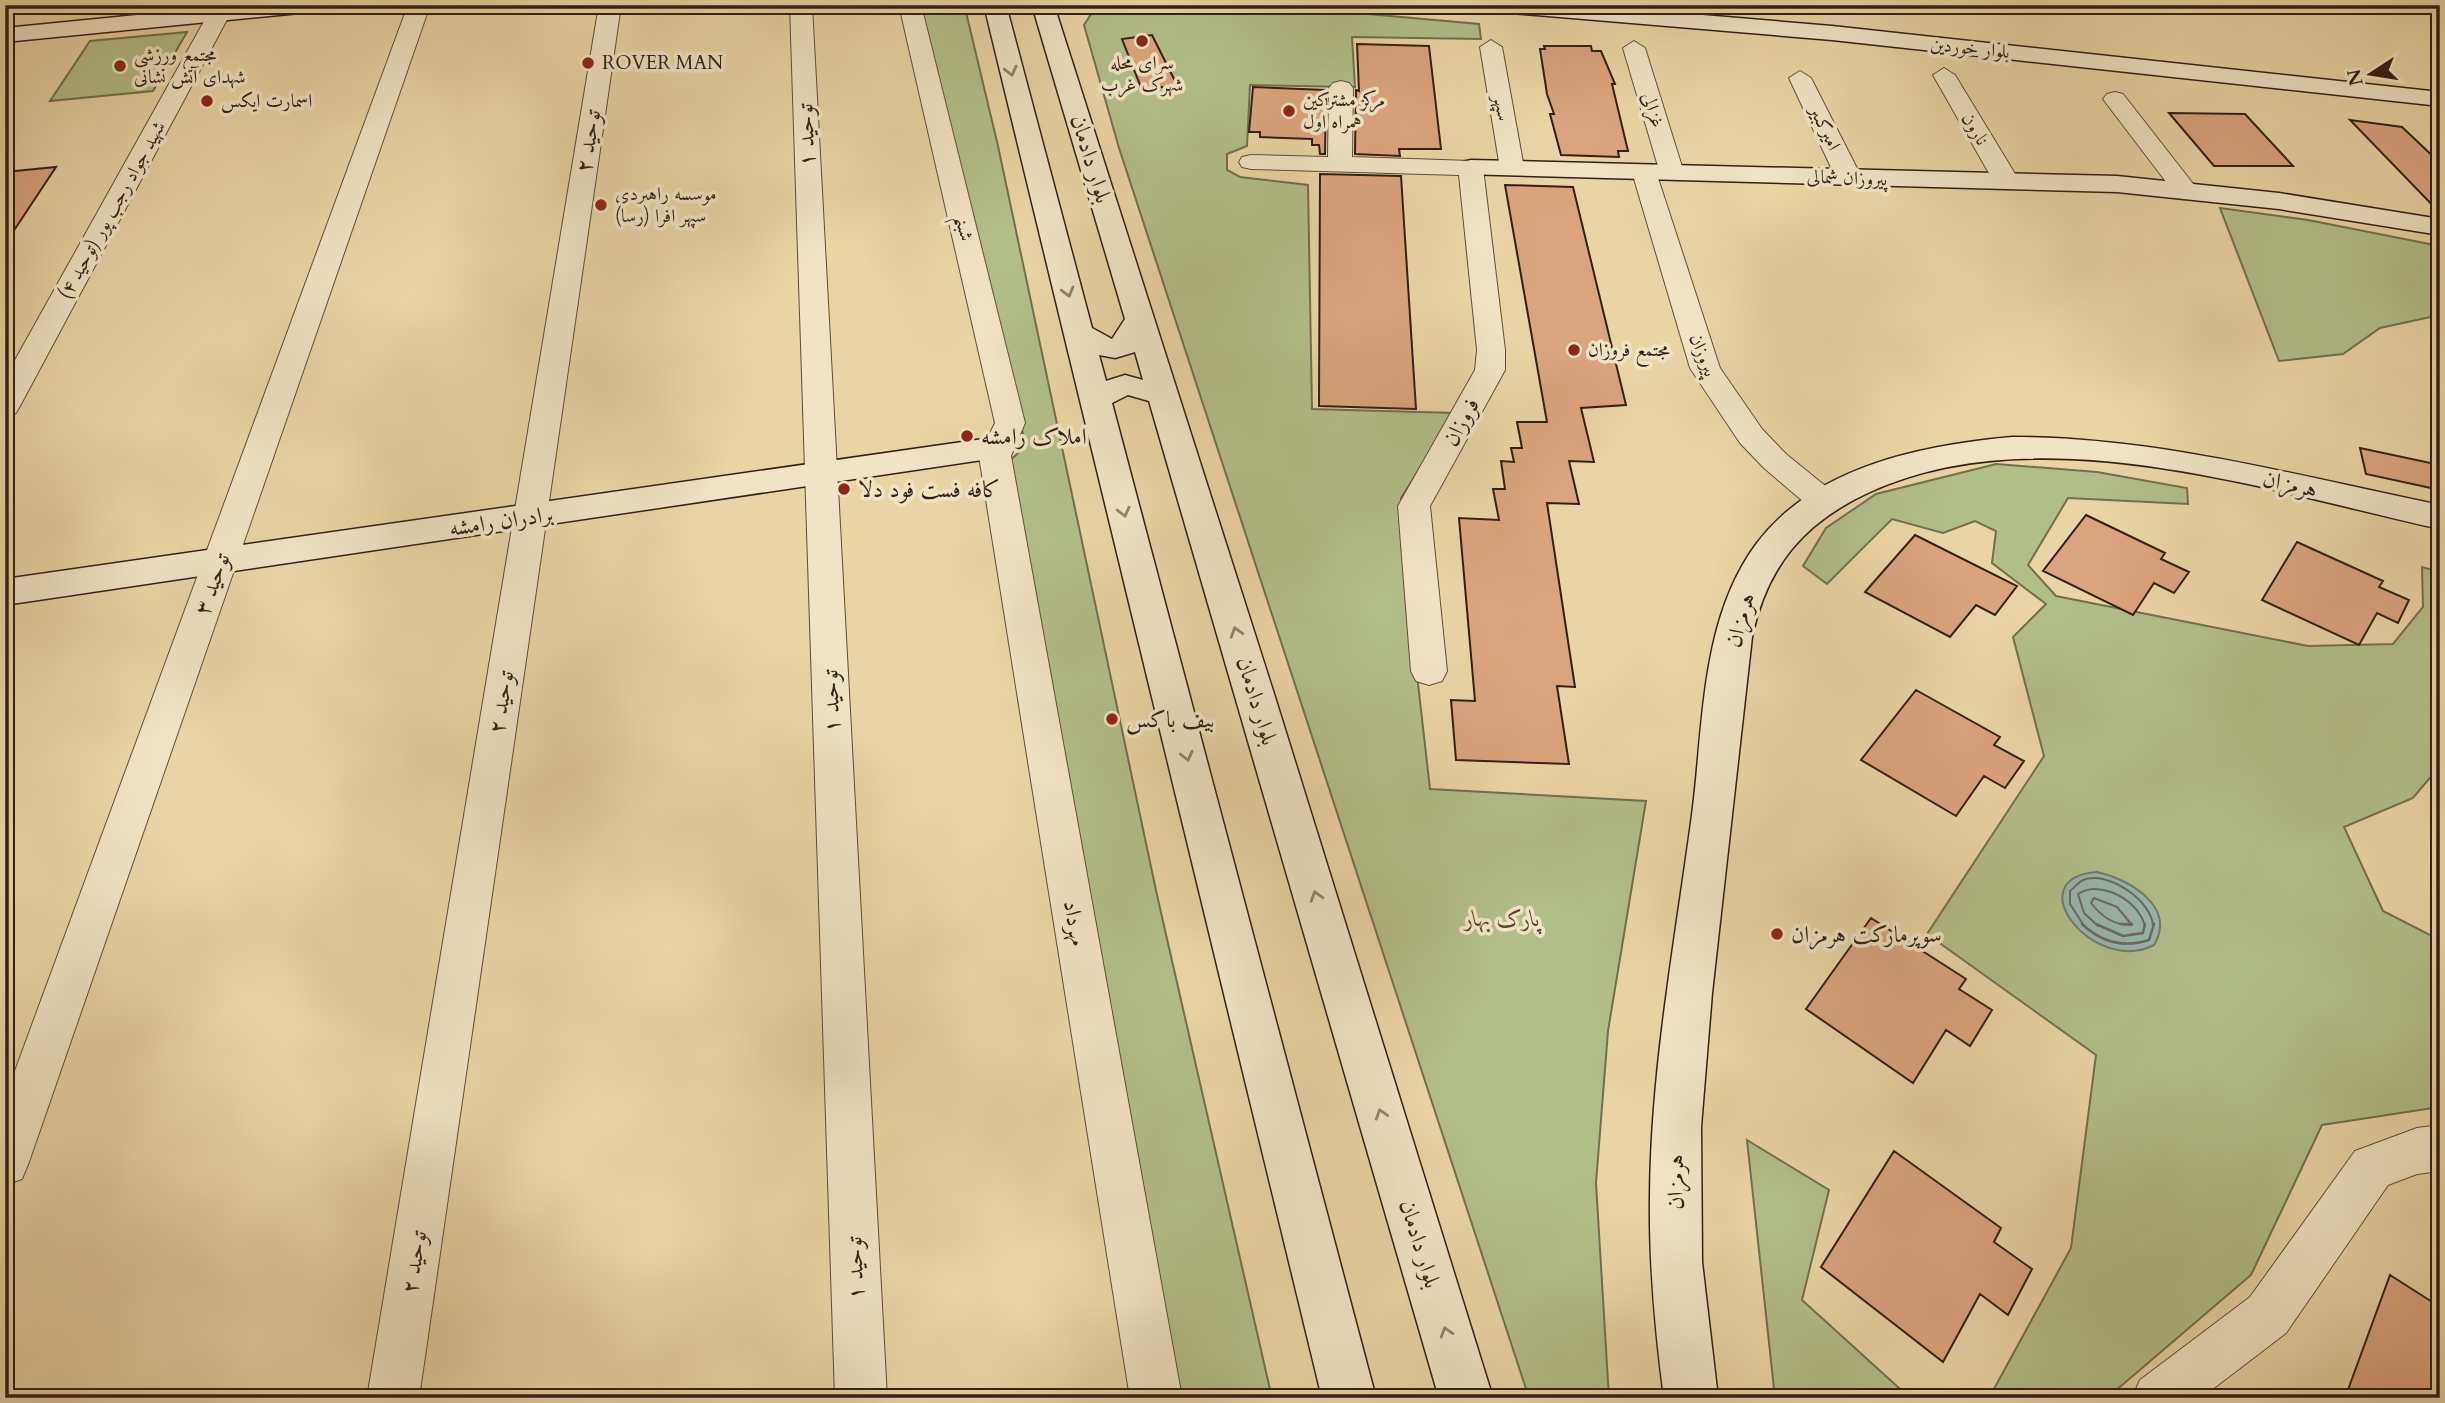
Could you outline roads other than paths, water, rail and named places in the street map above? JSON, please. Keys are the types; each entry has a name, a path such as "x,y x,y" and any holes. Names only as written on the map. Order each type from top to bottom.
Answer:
{"main road":[{"path":"5,20 172,5"},
{"path":"995,5 1349,1398"},
{"path":"1046,17 1070,5"},
{"name":"بلوار خوردین","path":"1500,5 1832,33 2440,99"},
{"name":"بلوار خوردین","path":"1680,5 1883,22 2440,82"},
{"path":"5,35 302,6"},
{"name":"بلوار دادمان","path":"1046,17 1164,395 1466,1398"},
{"name":"پیروزان شمالی","path":"1471,169 2117,184 2347,211 2440,227"},
{"path":"1078,332 1105,349 1115,350 1125,347 1132,339 1140,319"},
{"path":"1095,398 1125,385 1164,395"},
{"name":"هرمزان","path":"1691,1398 1680,1335 1675,1237 1675,1136 1681,1045 1714,803 1729,662 1746,591 1762,561 1786,530 1823,500 1899,466 2006,446 2066,445 2124,451 2440,517"},
{"name":"برادران رامشه","path":"5,592 997,448"}],"street":[{"name":"توحید ۳","path":"5,1162 419,5"},
{"name":"توحید ۲","path":"393,1398 610,5"},
{"name":"توحید ۱","path":"801,5 861,1398"},
{"name":"شبنم","path":"910,5 1010,423 1009,432 997,448"},
{"name":"شهید جواد رجب پور (توحید ۴)","path":"5,406 219,14"},
{"name":"سپهر","path":"1491,47 1512,168"},
{"name":"غزالی","path":"1634,48 1658,173"},
{"name":"نارون","path":"1944,75 2007,182"},
{"name":"امیرکبیر","path":"1800,78 1849,178"},
{"path":"1340,164 1341,88"},
{"path":"2115,99 2185,190"},
{"name":"پیروزان شمالی","path":"1251,162 1471,169"},
{"name":"فروزان","path":"1429,671 1413,506 1490,370 1491,350 1471,169"},
{"name":"پیروزان","path":"1658,173 1705,368 1751,436 1775,461 1823,500"},
{"name":"مهرداد","path":"997,448 995,456 1156,1398"},
{"path":"2158,1398 2268,1315 2372,1168 2417,1151 2440,1148"}],"water":[{"path":"2097,872 2135,888 2155,907 2159,931 2154,945 2131,951 2108,948 2088,937 2073,922 2064,906 2064,890 2074,878"}],"place":[{"name":"سرای محله شهرک غرب","path":"1142,41"},
{"name":"ROVER MAN","path":"588,63"},
{"name":"مجتمع ورزشی شهدای آتش نشانی","path":"120,66"},
{"name":"اسمارت ایکس","path":"207,101"},
{"name":"مرکز مشترکین همراه اول","path":"1289,111"},
{"name":"موسسه راهبردی سپهر افرا (رسا)","path":"601,205"},
{"name":"مجتمع فروزان","path":"1574,350"},
{"name":"املاک رامشه","path":"967,436"},
{"name":"کافه فست فود دلا","path":"844,489"},
{"name":"بیف باکس","path":"1112,719"},
{"name":"سوپرمارکت هرمزان","path":"1777,934"}],"park label":[{"name":"پارک بهار","path":"1502,918"}]}
